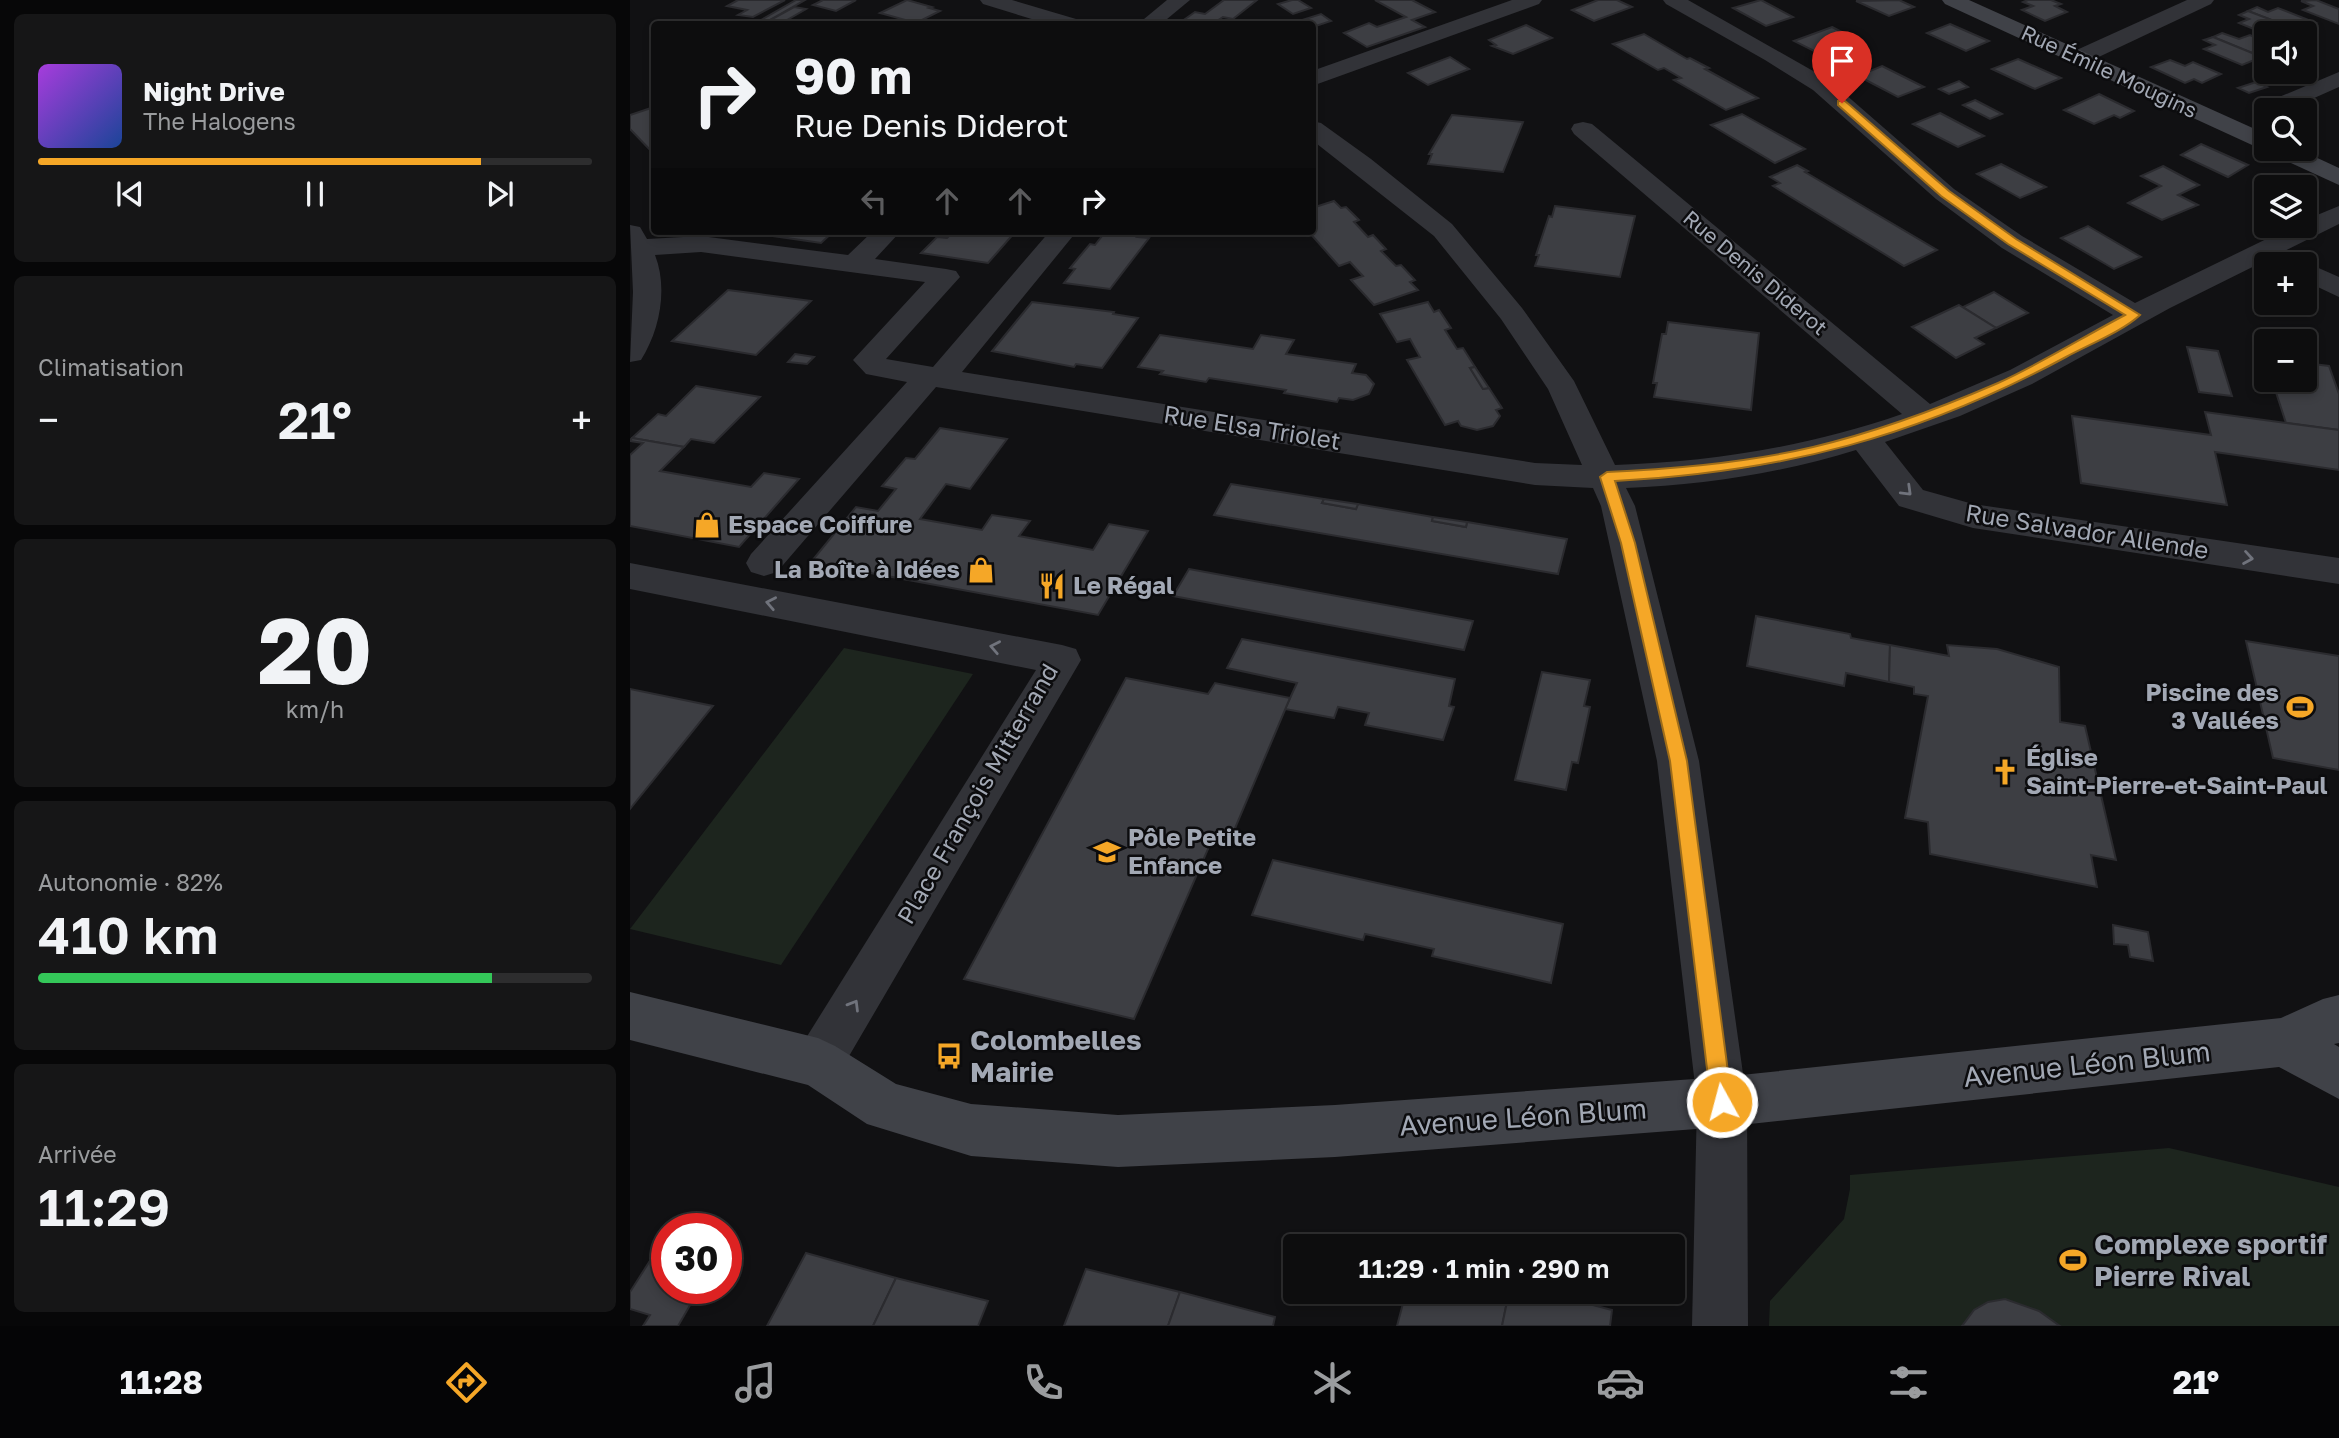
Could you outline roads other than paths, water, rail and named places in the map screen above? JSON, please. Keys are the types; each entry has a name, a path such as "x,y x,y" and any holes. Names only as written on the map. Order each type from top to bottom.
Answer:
{"street":[{"path":"990,0 1018,3 1061,21"},
{"path":"1152,21 1180,0"},
{"path":"1316,78 1532,0"},
{"path":"1673,0 1773,55 1821,85 1945,194 2012,242 2134,315"},
{"name":"Rue Émile Mougins","path":"1952,0 2254,138"},
{"path":"2078,58 2204,0"},
{"path":"1453,6 1480,19"},
{"path":"2296,98 2339,79"},
{"path":"2230,127 2254,117"},
{"name":"Rue Denis Diderot","path":"1583,129 1926,417"},
{"path":"1316,131 1362,164 1443,230 1512,314 1563,388 1607,477 1628,543 1678,761 1722,1102 1720,1326"},
{"path":"2304,161 2339,177"},
{"path":"1607,477 1678,473 1810,453 1926,417 2005,384 2134,315 2339,214"},
{"path":"630,353 640,334 648,285 636,240 701,244 855,264 884,235"},
{"path":"764,563 922,375 1010,298 1061,235"},
{"path":"2264,250 2268,252"},
{"name":"Rue Elsa Triolet","path":"855,264 946,277 868,360 877,367 1535,474 1607,477"},
{"path":"2317,276 2339,288"},
{"name":"Rue Salvador Allende","path":"1864,438 1911,498 1973,516 2339,572"},
{"name":"Place François Mitterrand","path":"630,576 1062,660 818,1063"},
{"path":"630,1016 818,1063"},
{"name":"Avenue Léon Blum","path":"818,1063 885,1106 971,1130 1118,1141 1335,1131 1722,1102 2283,1042 2323,1023 2339,1019"},
{"path":"2283,1042 2339,1074"}],"place":[{"name":"Espace Coiffure","path":"707,525"},
{"name":"La Boîte à Idées","path":"981,570"},
{"name":"Le Régal","path":"1052,586"},
{"name":"Piscine des 3 Vallées","path":"2300,707"},
{"name":"Église Saint-Pierre-et-Saint-Paul","path":"2005,772"},
{"name":"Pôle Petite Enfance","path":"1107,852"},
{"name":"Colombelles Mairie","path":"949,1056"},
{"name":"Complexe sportif Pierre Rival","path":"2073,1260"}]}
